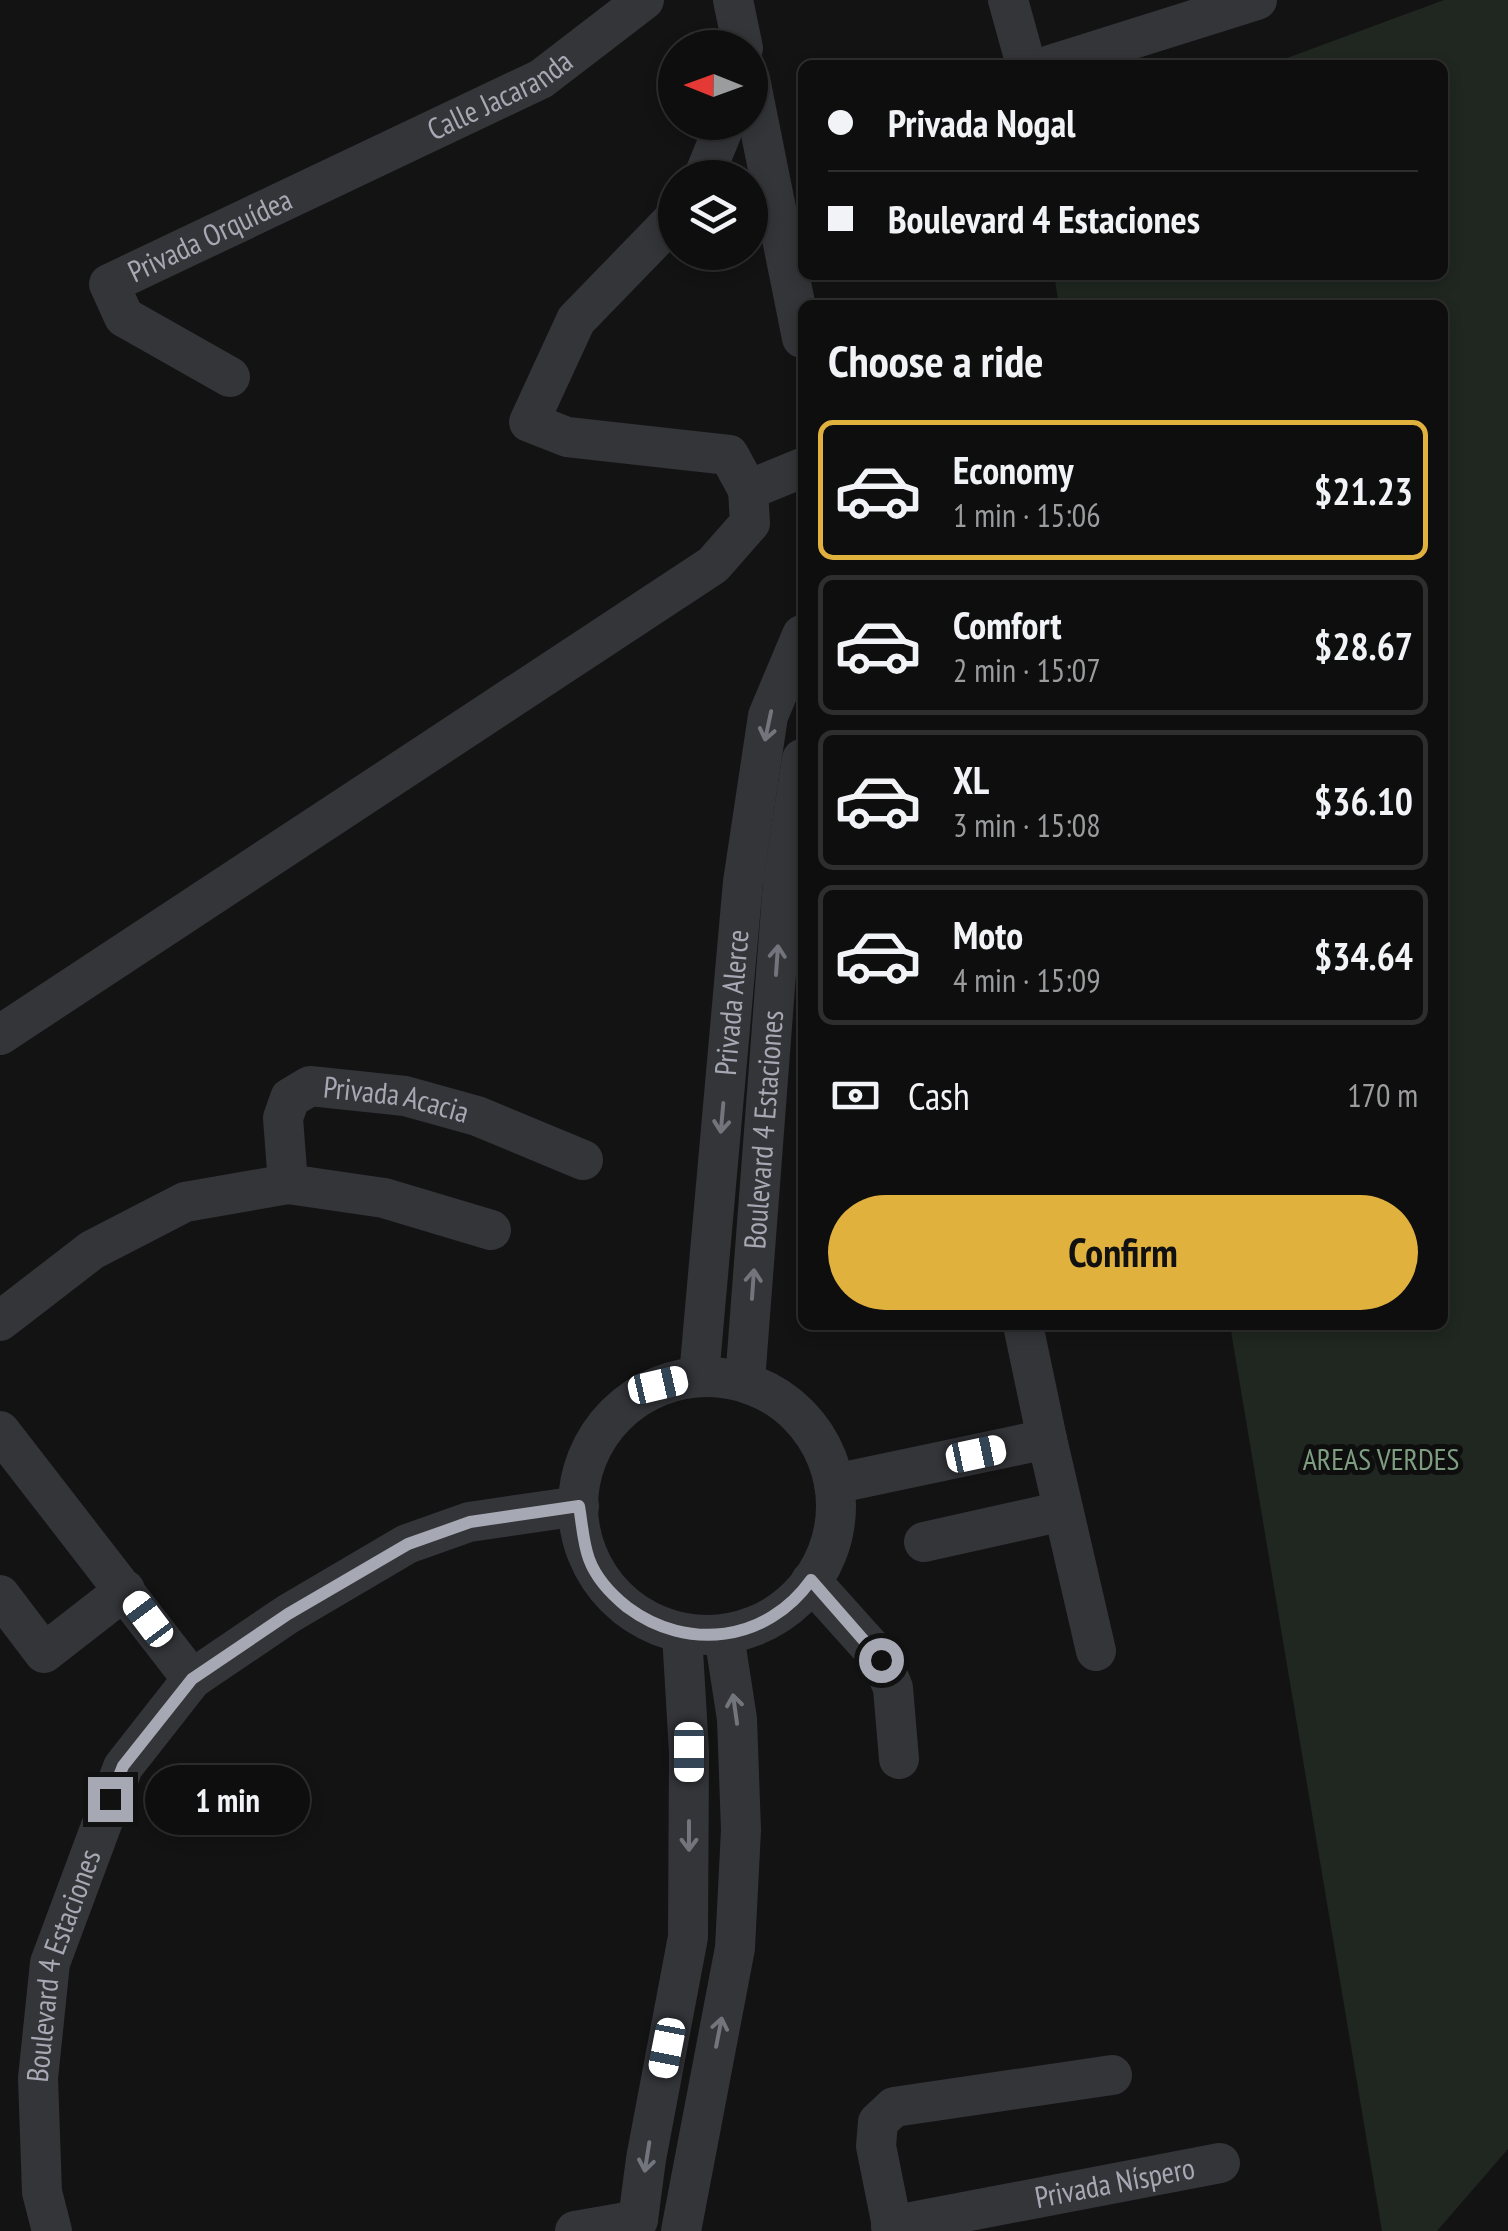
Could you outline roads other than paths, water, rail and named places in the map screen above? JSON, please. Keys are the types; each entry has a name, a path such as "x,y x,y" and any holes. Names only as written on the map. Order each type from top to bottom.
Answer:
{"street":[{"name":"Calle Jacaranda","path":"344,171 541,79 644,0"},
{"path":"734,0 740,30"},
{"path":"1008,0 1025,60"},
{"path":"1066,60 1258,0"},
{"path":"762,140 798,318"},
{"name":"Privada Orquídea","path":"230,377 124,317 108,284 344,171"},
{"path":"0,1034 713,565 750,524 748,490 730,455 566,438 529,422 576,320 658,236"},
{"path":"748,490 798,470"},
{"name":"Privada Alerce","path":"698,1376 743,882 768,716 798,645"},
{"name":"Boulevard 4 Estaciones","path":"745,1382 784,882 798,786"},
{"name":"Privada Acacia","path":"288,1184 283,1118 290,1098 310,1086 405,1096 477,1116 583,1160"},
{"path":"0,1320 92,1250 186,1202 288,1184 384,1198 490,1230"},
{"path":"1024,1330 1096,1651"},
{"path":"698,1376 745,1382 787,1403 818,1439 834,1484 835,1525 822,1565 798,1599 764,1623 724,1635 682,1634 644,1620 612,1595 589,1561 579,1506 580,1479 594,1440 622,1407 658,1385 698,1376"},
{"path":"0,1431 192,1679"},
{"path":"834,1484 1046,1439"},
{"name":"Boulevard 4 Estaciones","path":"52,2231 42,2192 38,2078 50,1962 123,1766 192,1679 288,1614 408,1544 470,1522 579,1506"},
{"path":"924,1542 1063,1511"},
{"path":"811,1580 881,1660 893,1688 899,1759"},
{"path":"0,1595 44,1652 125,1590"},
{"path":"575,2231 634,2226 688,1937 689,1752 682,1634"},
{"path":"681,2231 736,1948 741,1830 738,1719 724,1635"},
{"path":"892,2229 876,2146 878,2122 894,2107 1112,2076"},
{"name":"Privada Níspero","path":"892,2229 1220,2162"}],"park label":[{"name":"AREAS VERDES","path":"1381,1460"}]}
